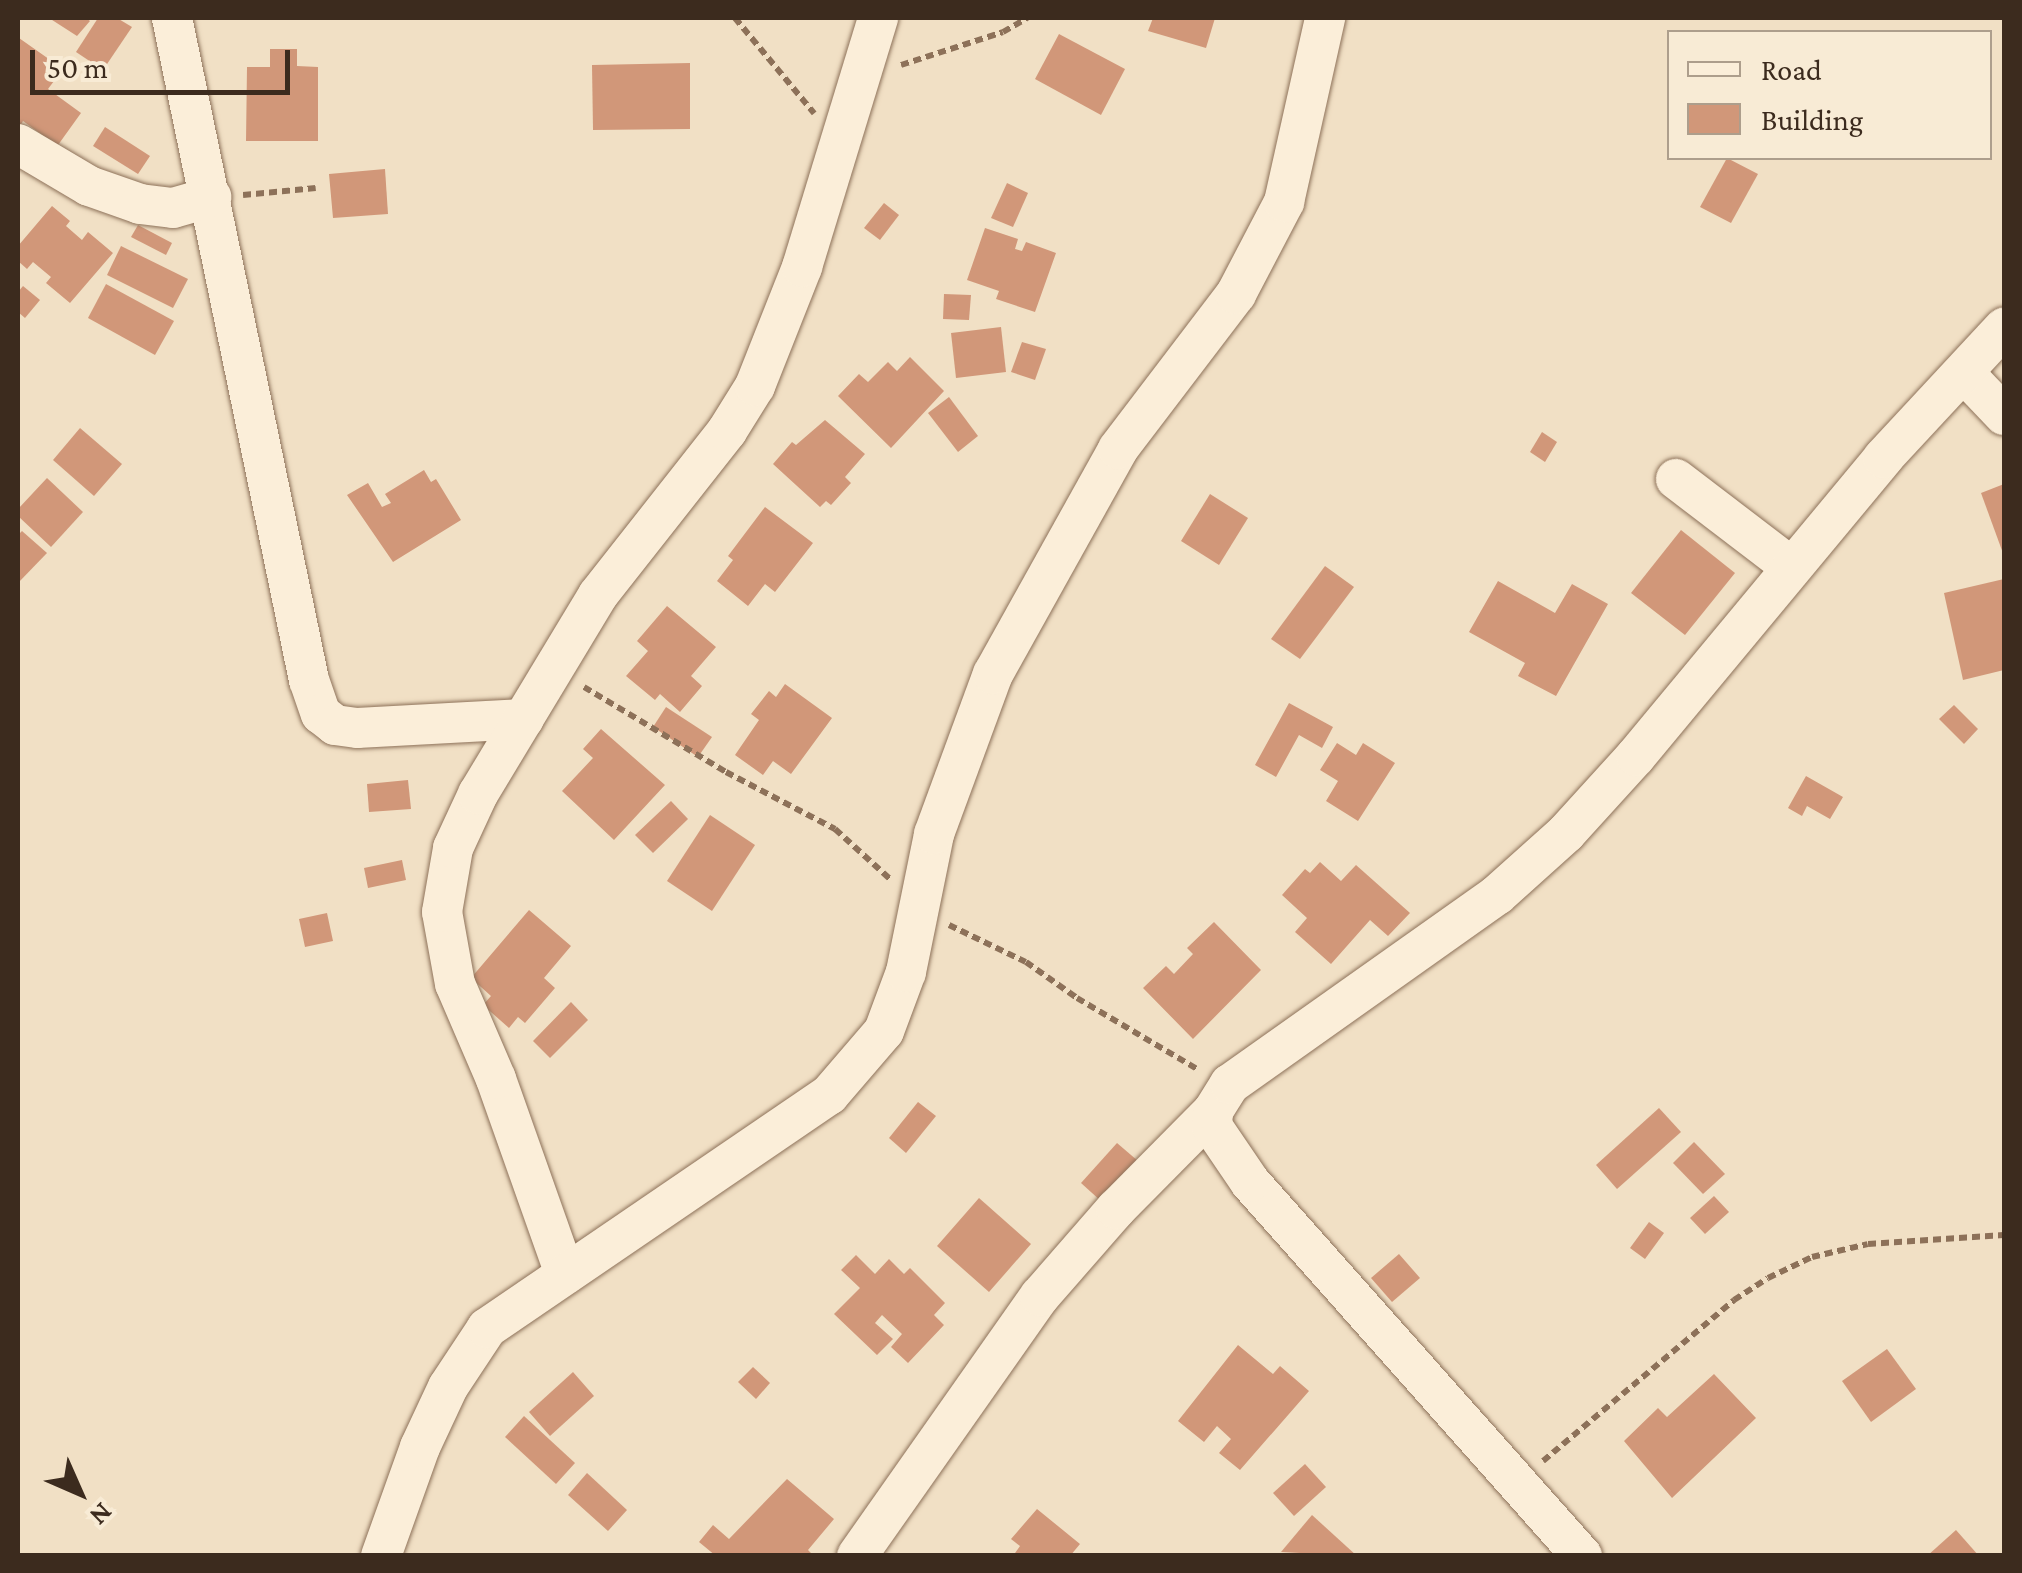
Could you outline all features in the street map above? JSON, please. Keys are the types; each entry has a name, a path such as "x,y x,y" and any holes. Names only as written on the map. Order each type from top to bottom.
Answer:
{"street":[{"path":"172,18 309,680 321,714 335,725 357,728 524,719"},
{"path":"565,1274 496,1079 455,984 442,912 453,848 478,794 598,595 727,431 755,386 802,267 856,77 878,18"},
{"path":"381,1556 420,1446 448,1387 488,1328 828,1095 861,1063 890,1016 906,972 934,834 993,674 1118,449 1236,294 1284,202 1325,18"},
{"path":"18,144 89,186 140,204 173,208 211,197"},
{"path":"857,1556 1040,1296 1116,1209 1222,1098 1498,895 1552,845 1636,756 1883,458 2004,328"},
{"path":"1964,373 2004,415"},
{"path":"1676,479 1790,568"},
{"path":"1222,1098 1212,1126 1250,1182 1582,1556"}],"path":[{"path":"735,18 840,141"},
{"path":"856,77 1003,32 1027,18"},
{"path":"211,197 316,188"},
{"path":"554,669 726,772 835,829 883,870 916,910 1026,962 1180,1061 1222,1098"},
{"path":"1518,1482 1734,1300 1768,1278 1812,1257 1868,1244 2004,1235"}],"building":[{"path":"49,18 86,18 90,21 77,36"},
{"path":"98,18 117,18 132,27 103,70 76,52"},
{"path":"1153,18 1215,18 1206,48 1148,31"},
{"path":"1059,34 1125,69 1101,115 1035,79"},
{"path":"19,38 63,69 48,89 81,113 53,152 36,141 41,134 23,121 18,129"},
{"path":"270,49 297,49 297,66 318,67 318,141 246,141 247,67 270,67"},
{"path":"690,63 690,129 593,130 592,65"},
{"path":"105,127 150,156 138,174 93,146"},
{"path":"1726,160 1758,174 1731,223 1700,207"},
{"path":"385,169 388,214 333,218 329,174"},
{"path":"1007,183 1028,193 1013,227 991,218"},
{"path":"884,203 899,215 880,240 864,228"},
{"path":"52,206 70,221 66,226 82,240 88,232 113,253 70,303 46,283 51,277 33,262 27,269 18,261 18,246"},
{"path":"138,225 172,243 166,255 131,237"},
{"path":"985,228 1018,239 1015,249 1022,251 1026,242 1056,253 1035,312 996,299 999,291 967,280"},
{"path":"121,246 188,279 173,308 107,275"},
{"path":"106,284 174,321 155,355 88,318"},
{"path":"23,286 40,300 25,318 18,312 18,292"},
{"path":"944,294 971,295 969,320 943,319"},
{"path":"1001,327 1006,372 956,378 951,333"},
{"path":"1022,342 1046,349 1035,380 1011,372"},
{"path":"910,357 944,391 891,448 838,396 859,374 868,382 888,362 897,371"},
{"path":"949,397 978,436 958,452 928,413"},
{"path":"825,420 865,454 845,477 851,483 831,505 826,501 820,507 773,464 792,442 796,445"},
{"path":"80,428 122,464 94,496 53,460"},
{"path":"1542,432 1557,442 1545,462 1530,452"},
{"path":"424,470 431,482 436,479 461,520 393,562 347,495 368,483 382,507 391,503 385,494"},
{"path":"47,478 83,512 51,547 18,516 18,509"},
{"path":"2004,484 2004,556 1981,493"},
{"path":"1210,494 1248,518 1219,565 1181,541"},
{"path":"765,507 813,543 775,592 765,584 748,606 717,581 733,560 728,556"},
{"path":"1681,530 1735,573 1685,635 1631,593"},
{"path":"22,531 47,553 18,583 18,535"},
{"path":"1325,566 1354,587 1300,659 1271,639"},
{"path":"2004,579 2004,670 1963,680 1944,593"},
{"path":"1498,581 1555,613 1572,584 1608,604 1556,696 1518,676 1525,663 1469,632"},
{"path":"667,606 716,647 691,676 702,686 680,712 660,694 655,700 626,676 648,651 637,641"},
{"path":"785,684 832,718 791,774 773,761 763,775 735,755 759,720 751,714 769,691 776,697"},
{"path":"1289,703 1333,727 1322,748 1299,735 1276,777 1255,765"},
{"path":"1954,705 1978,729 1964,744 1939,719"},
{"path":"666,707 712,737 698,757 653,727"},
{"path":"601,729 665,785 614,840 562,791 593,758 583,749"},
{"path":"1337,743 1356,755 1363,743 1395,763 1358,821 1326,801 1338,781 1320,770"},
{"path":"1806,776 1843,797 1830,819 1807,806 1802,816 1788,808"},
{"path":"408,780 411,809 369,812 367,784"},
{"path":"671,801 688,819 653,853 635,835"},
{"path":"710,815 755,845 712,911 667,881"},
{"path":"402,860 406,880 368,888 364,868"},
{"path":"1320,862 1341,881 1356,865 1410,913 1388,936 1370,920 1331,964 1295,932 1307,918 1282,895 1305,869 1310,873"},
{"path":"529,910 571,946 544,978 555,988 525,1023 518,1017 509,1028 483,1005 491,996 471,978"},
{"path":"327,913 333,941 305,947 299,919"},
{"path":"1214,922 1261,970 1193,1039 1143,988 1166,966 1174,974 1193,954 1187,948"},
{"path":"571,1002 588,1020 550,1058 533,1041"},
{"path":"918,1102 936,1116 906,1153 889,1138"},
{"path":"1659,1108 1681,1132 1617,1189 1596,1165"},
{"path":"1694,1142 1725,1174 1703,1194 1673,1163"},
{"path":"1117,1143 1138,1161 1102,1202 1081,1183"},
{"path":"1714,1196 1729,1212 1705,1234 1690,1218"},
{"path":"979,1198 1031,1244 989,1292 937,1246"},
{"path":"1649,1222 1664,1233 1645,1259 1630,1248"},
{"path":"1399,1254 1420,1278 1392,1302 1371,1278"},
{"path":"856,1255 875,1274 889,1259 904,1274 910,1268 945,1303 934,1315 944,1325 908,1363 891,1347 902,1334 882,1315 875,1323 893,1339 877,1355 834,1314 860,1288 841,1270"},
{"path":"1238,1345 1273,1374 1280,1366 1309,1391 1240,1470 1219,1453 1231,1439 1217,1426 1204,1442 1178,1421"},
{"path":"1887,1349 1916,1389 1871,1422 1842,1381"},
{"path":"753,1367 770,1383 756,1399 738,1382"},
{"path":"573,1372 594,1396 550,1436 529,1412"},
{"path":"1714,1374 1756,1418 1672,1498 1624,1441 1658,1408 1667,1417"},
{"path":"524,1416 575,1463 556,1484 505,1437"},
{"path":"1305,1464 1326,1487 1294,1516 1273,1493"},
{"path":"587,1473 627,1510 608,1531 568,1495"},
{"path":"787,1479 834,1519 808,1550 814,1556 716,1556 699,1542 713,1525 729,1539"},
{"path":"1037,1509 1080,1544 1070,1556 1013,1556 1020,1546 1011,1539"},
{"path":"1312,1515 1357,1556 1281,1552"},
{"path":"1956,1530 1979,1556 1927,1556"}]}
